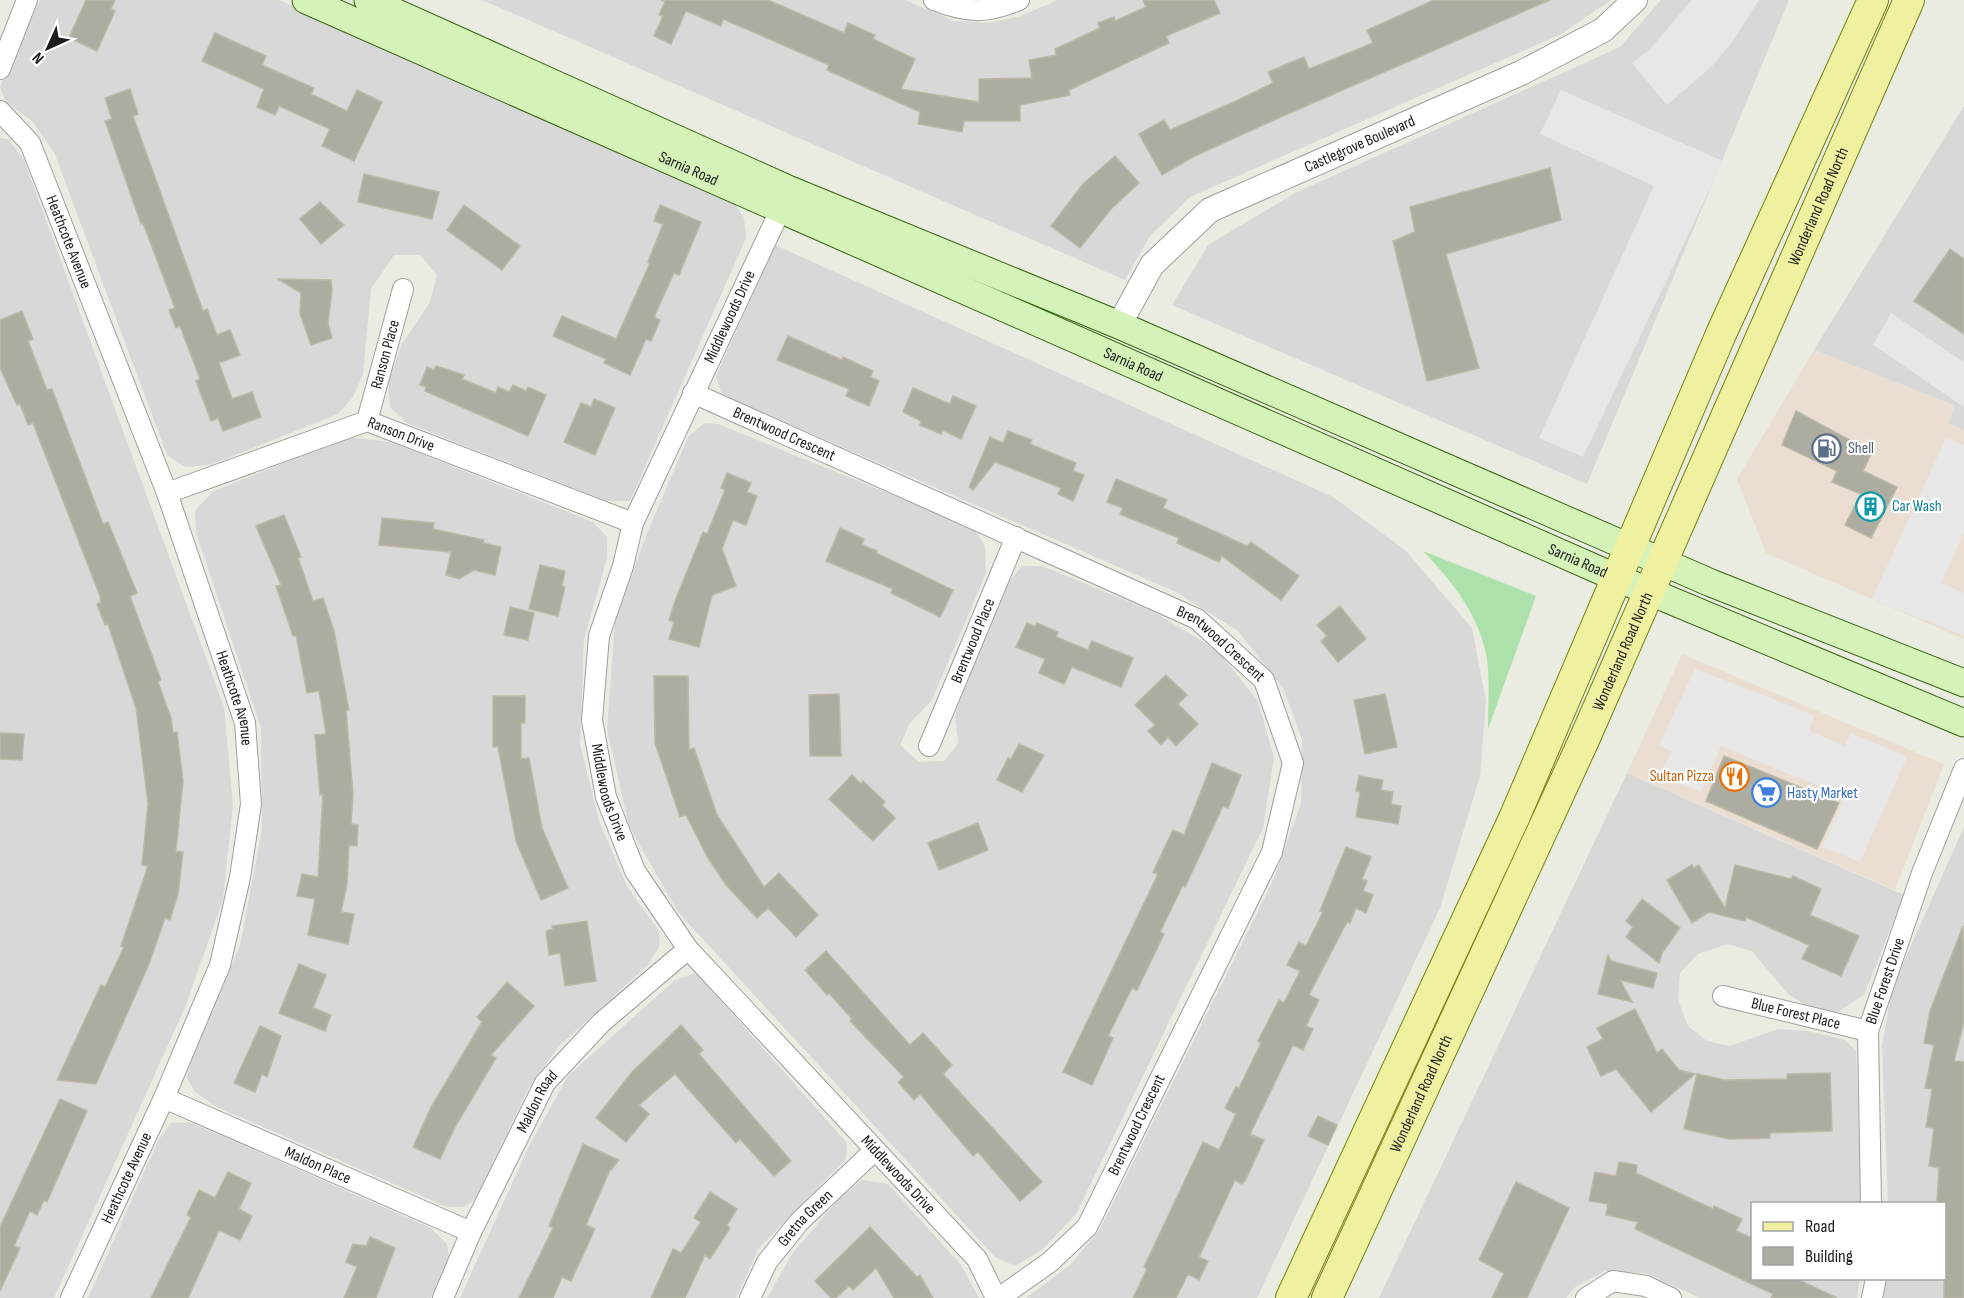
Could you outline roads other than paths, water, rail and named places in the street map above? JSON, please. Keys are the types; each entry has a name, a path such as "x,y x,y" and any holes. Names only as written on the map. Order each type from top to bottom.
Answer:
{"main road":[{"name":"Sarnia Road","path":"306,0 786,199 1119,325 1663,562 1811,624 1964,683"},
{"name":"Sarnia Road","path":"368,0 786,199 1617,578 1964,723"},
{"name":"Wonderland Road North","path":"1291,1298 1515,816 1632,548 1721,334 1872,0"},
{"name":"Wonderland Road North","path":"1327,1298 1584,740 1909,0"}],"street":[{"path":"0,69 27,0"},
{"path":"934,0 959,10 987,11 1018,0"},
{"name":"Castlegrove Boulevard","path":"1119,325 1152,265 1210,210 1521,73 1603,30 1635,0"},
{"name":"Heathcote Avenue","path":"0,111 30,143 167,493 245,723 251,804 240,877 220,965 164,1098 71,1298"},
{"name":"Middlewoods Drive","path":"786,199 633,524 623,566 598,636 592,720 606,798 635,871 688,949 873,1151 976,1259 998,1298"},
{"name":"Ranson Place","path":"367,421 403,289"},
{"name":"Brentwood Crescent","path":"693,393 1197,619 1264,680 1293,763 1272,852 1087,1227 1050,1262 998,1298"},
{"name":"Ranson Drive","path":"167,493 367,421 633,524"},
{"name":"Brentwood Place","path":"929,746 1016,537"},
{"name":"Blue Forest Drive","path":"1871,1202 1868,1031 1922,873 1964,769"},
{"name":"Maldon Road","path":"443,1298 471,1232 545,1083 602,1022 688,949"},
{"name":"Blue Forest Place","path":"1723,996 1868,1031"},
{"name":"Maldon Place","path":"164,1098 471,1232"},
{"name":"Gretna Green","path":"750,1298 767,1262 799,1222 873,1151"},
{"path":"1872,1298 1876,1280"},
{"path":"1586,1298 1613,1281 1646,1286 1671,1298"}],"place":[{"name":"Shell","path":"1827,448"},
{"name":"Car Wash","path":"1871,506"},
{"name":"Sultan Pizza","path":"1735,776"},
{"name":"Hasty Market","path":"1766,793"}]}
